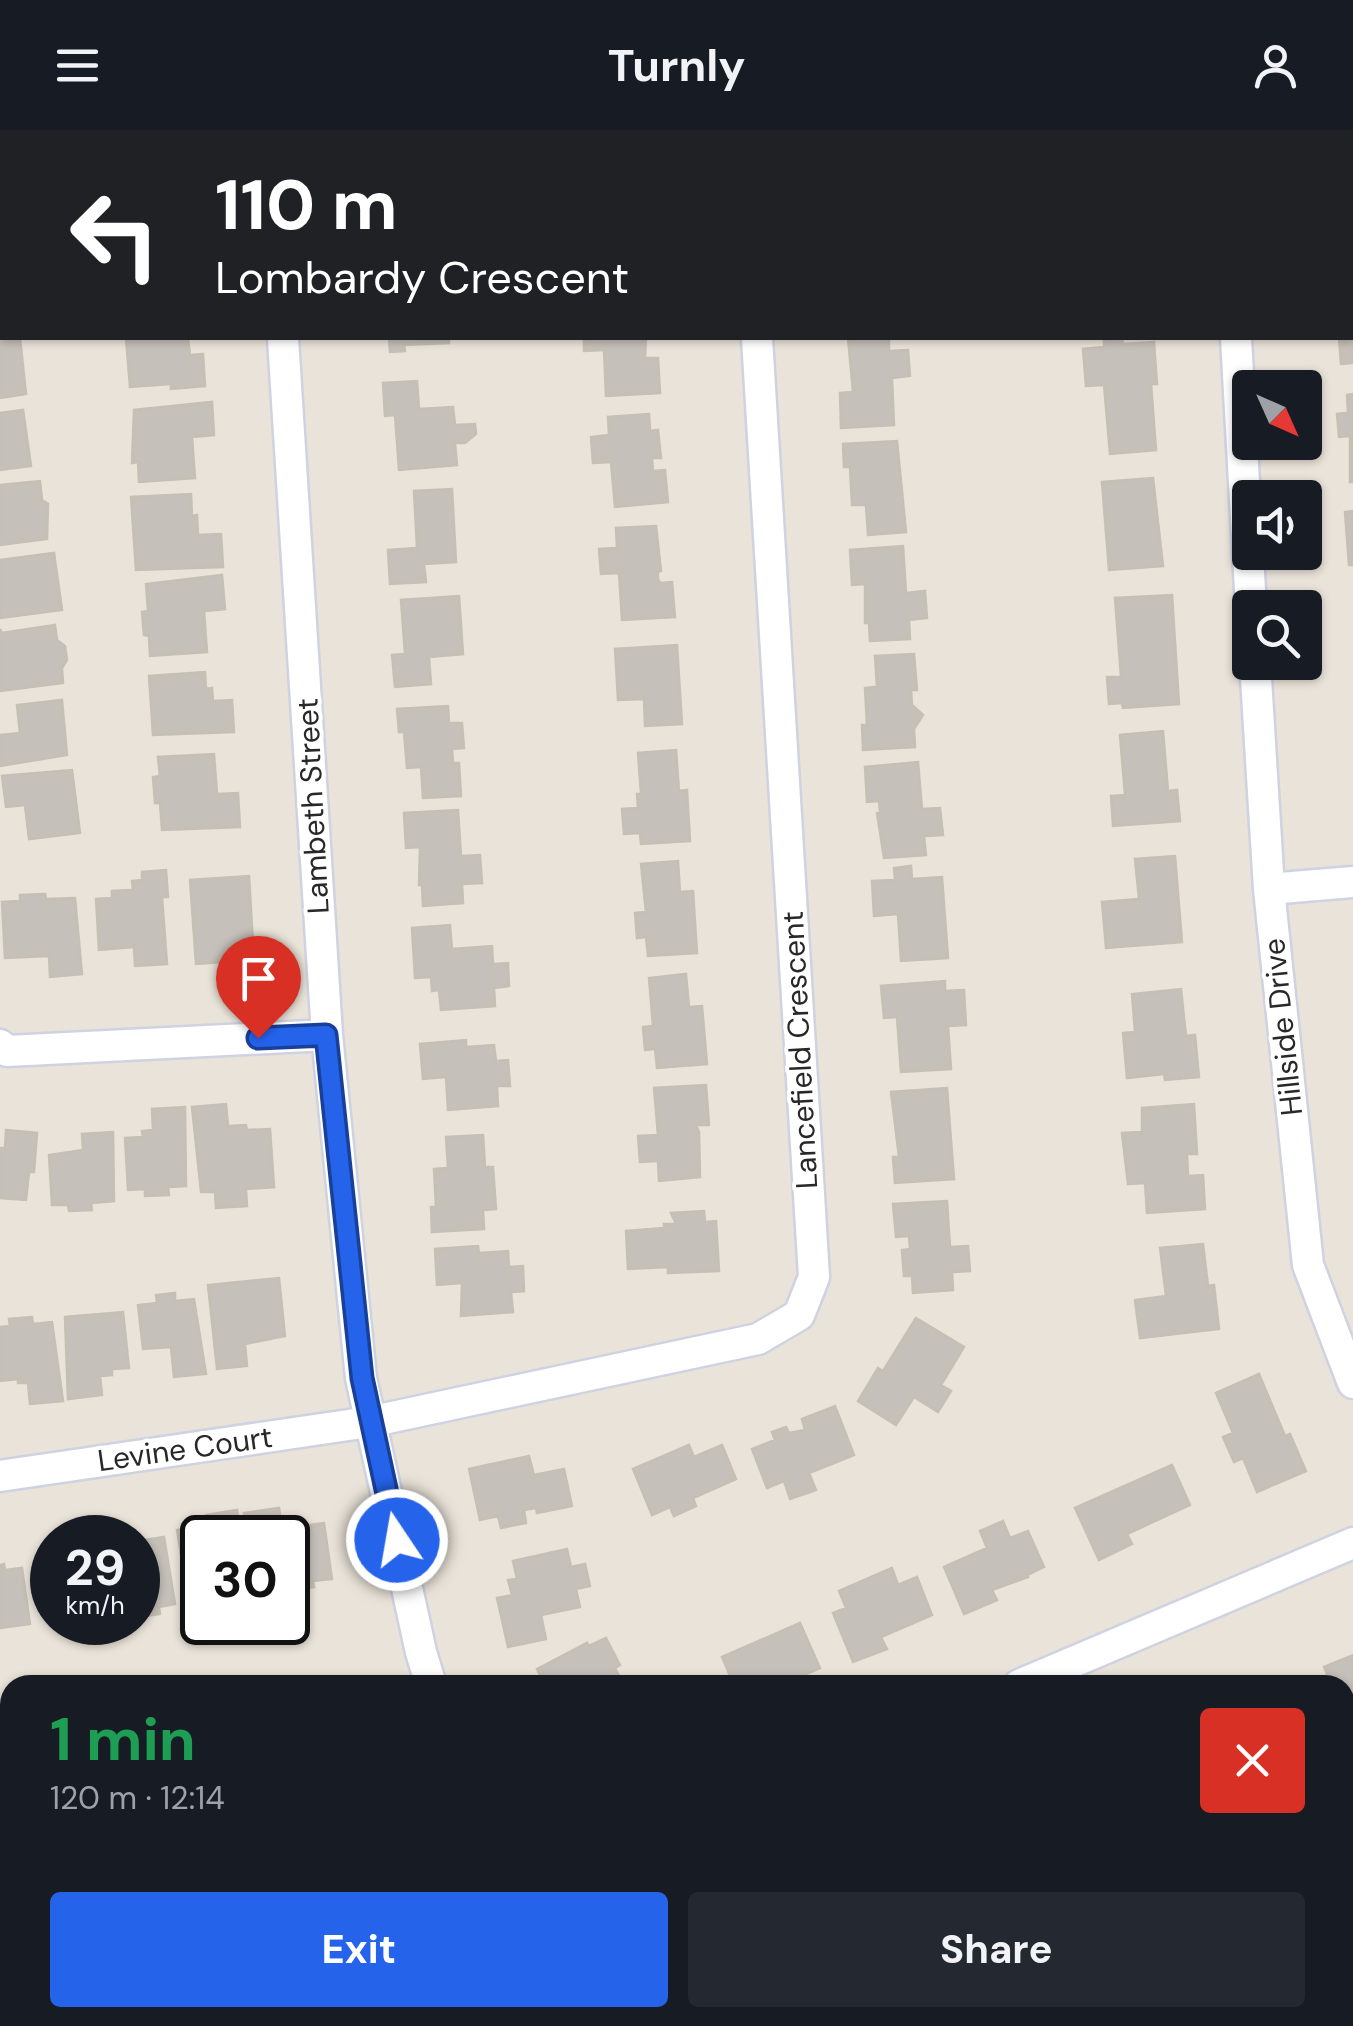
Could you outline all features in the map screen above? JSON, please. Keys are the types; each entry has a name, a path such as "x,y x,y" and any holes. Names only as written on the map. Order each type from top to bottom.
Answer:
{"street":[{"name":"Lambeth Street","path":"282,340 326,1035 362,1378 429,1675"},
{"name":"Lancefield Crescent","path":"369,1422 758,1340 798,1315 814,1278 757,340"},
{"path":"1236,340 1250,590"},
{"name":"Hillside Drive","path":"1255,680 1269,890 1308,1265 1353,1382"},
{"path":"1269,890 1353,882"},
{"path":"0,1045 7,1051 326,1035"},
{"name":"Levine Court","path":"0,1476 369,1422"},
{"path":"1043,1675 1353,1543"}],"building":[{"path":"0,340 20,340 26,394 0,398"},
{"path":"126,340 188,340 190,355 203,354 205,386 130,387"},
{"path":"389,340 449,340 404,345 405,351 390,352"},
{"path":"584,340 646,340 645,358 658,358 660,393 606,396 604,350 584,351"},
{"path":"848,340 889,340 889,351 908,350 910,376 892,378 894,425 841,428 840,393 853,392"},
{"path":"1104,340 1122,340 1123,344 1154,342 1157,384 1151,384 1156,450 1110,454 1104,385 1086,386 1083,349 1104,347"},
{"path":"1339,340 1353,340 1353,363 1341,364"},
{"path":"417,381 419,409 453,407 455,425 475,424 476,434 465,443 455,443 457,465 399,470 395,415 385,416 383,383"},
{"path":"1353,394 1350,482 1350,436 1339,437 1337,414 1348,413 1347,395"},
{"path":"212,402 214,435 192,437 195,478 139,482 138,462 132,463 134,410"},
{"path":"23,410 31,466 0,470 0,413"},
{"path":"649,414 650,431 658,430 661,458 652,458 653,471 665,470 668,502 615,507 611,462 593,463 591,437 609,435 608,417"},
{"path":"897,441 906,532 868,535 866,505 852,505 850,467 844,467 843,444"},
{"path":"1153,478 1163,566 1109,570 1102,482"},
{"path":"40,481 42,500 48,504 47,539 0,545 0,485"},
{"path":"452,489 456,562 424,564 426,582 390,584 388,550 417,548 414,491"},
{"path":"191,494 198,535 221,534 223,567 136,570 131,497"},
{"path":"1353,511 1353,565 1349,565 1345,512"},
{"path":"656,526 661,571 658,579 660,583 672,582 675,617 622,620 619,573 601,574 599,549 617,548 616,528"},
{"path":"903,546 906,593 925,591 927,618 909,620 910,639 870,641 869,623 865,623 865,584 852,585 850,550"},
{"path":"54,553 62,610 0,618 0,560"},
{"path":"222,575 225,609 204,611 207,652 150,656 142,612 148,611 146,584"},
{"path":"1172,595 1179,704 1123,708 1122,703 1109,704 1107,677 1121,677 1115,598"},
{"path":"459,596 463,654 429,657 431,684 395,687 392,655 405,654 401,600"},
{"path":"55,625 67,660 62,668 63,683 0,691 0,629 2,633"},
{"path":"677,645 682,724 645,726 644,699 618,700 615,649"},
{"path":"914,654 917,690 911,690 912,705 923,715 914,729 915,747 863,750 862,725 867,725 865,688 877,687 875,656"},
{"path":"205,672 206,689 212,688 213,701 232,700 234,732 153,735 149,676"},
{"path":"62,700 67,755 0,766 0,735 20,733 17,705"},
{"path":"448,706 449,723 462,723 464,748 452,749 453,763 459,763 461,796 423,798 421,767 407,768 404,732 399,732 397,709"},
{"path":"1163,731 1168,791 1177,790 1180,821 1113,826 1111,796 1125,795 1120,735"},
{"path":"676,750 679,791 687,790 690,841 641,844 640,833 624,834 622,809 638,808 638,753"},
{"path":"214,754 217,794 238,793 240,827 162,830 153,777 160,776 158,757"},
{"path":"918,762 922,809 940,808 943,835 924,836 926,855 884,858 877,813 879,801 867,802 865,767"},
{"path":"72,770 80,833 29,839 25,805 6,807 2,776"},
{"path":"458,810 461,856 480,855 482,883 462,884 463,903 423,906 420,847 406,848 404,813"},
{"path":"1175,856 1182,942 1106,948 1102,902 1139,899 1135,859"},
{"path":"678,861 680,892 693,891 697,953 648,956 646,937 637,938 635,913 646,912 641,864"},
{"path":"911,866 912,879 942,877 948,958 901,961 898,914 874,916 872,881 895,880 894,868"},
{"path":"166,870 168,897 162,897 167,964 135,966 134,947 99,950 96,899 112,898 112,891 133,890 132,881 142,880 142,872"},
{"path":"249,876 254,960 196,964 190,880"},
{"path":"45,894 46,899 75,898 82,974 50,977 49,956 5,958 2,902 20,901 20,895"},
{"path":"450,925 452,949 492,946 493,964 508,963 509,986 494,988 495,1006 441,1010 439,990 432,991 431,977 415,978 412,928"},
{"path":"686,974 689,1007 702,1006 707,1064 657,1068 655,1049 645,1050 643,1027 653,1026 649,978"},
{"path":"945,981 945,991 964,990 966,1025 948,1026 951,1069 901,1072 897,1017 884,1018 881,986"},
{"path":"1181,989 1186,1036 1195,1035 1199,1077 1165,1080 1164,1074 1127,1078 1123,1033 1135,1032 1132,994"},
{"path":"466,1040 466,1047 494,1045 496,1061 508,1060 510,1086 497,1086 498,1106 448,1110 446,1077 423,1079 420,1044"},
{"path":"706,1085 709,1125 696,1125 700,1177 659,1181 658,1161 640,1162 638,1136 658,1135 654,1088"},
{"path":"947,1088 954,1179 895,1183 893,1157 899,1157 891,1092"},
{"path":"226,1104 228,1126 270,1129 274,1187 246,1189 247,1206 216,1208 215,1192 201,1192 192,1107"},
{"path":"1194,1104 1197,1154 1187,1154 1188,1176 1203,1175 1205,1209 1147,1213 1145,1183 1128,1184 1122,1133 1142,1132 1142,1108"},
{"path":"185,1107 186,1186 168,1187 169,1195 145,1196 145,1189 128,1190 125,1138 143,1137 142,1131 153,1130 152,1109"},
{"path":"6,1130 37,1133 34,1172 29,1172 26,1200 0,1198 0,1148 5,1148"},
{"path":"113,1132 114,1201 91,1203 92,1210 69,1211 68,1205 52,1205 49,1155 83,1150 82,1134"},
{"path":"483,1135 485,1167 493,1167 496,1209 483,1210 484,1229 432,1232 431,1207 436,1207 434,1169 448,1168 446,1137"},
{"path":"947,1201 950,1247 968,1246 970,1271 952,1272 953,1290 913,1293 912,1276 904,1276 902,1250 910,1249 909,1236 896,1237 893,1204"},
{"path":"704,1211 705,1222 716,1221 719,1271 668,1273 668,1267 628,1269 626,1231 664,1228 664,1224 676,1224 671,1213"},
{"path":"1203,1244 1208,1286 1214,1285 1219,1329 1140,1338 1135,1300 1166,1296 1160,1248"},
{"path":"478,1246 479,1253 508,1251 509,1267 523,1266 524,1291 511,1292 513,1312 461,1316 462,1283 437,1285 435,1249"},
{"path":"279,1278 285,1336 245,1344 247,1366 217,1369 208,1285"},
{"path":"175,1293 175,1301 194,1299 206,1374 174,1377 171,1347 143,1349 138,1305 157,1303 156,1295"},
{"path":"123,1312 129,1368 112,1369 112,1375 100,1376 102,1395 68,1399 65,1317"},
{"path":"32,1317 33,1324 52,1322 63,1401 30,1404 28,1383 18,1383 18,1379 0,1381 0,1327 10,1326 9,1319"},
{"path":"916,1318 964,1347 941,1385 951,1391 938,1412 914,1397 896,1425 858,1401 878,1368 883,1371"},
{"path":"1259,1374 1285,1436 1290,1434 1306,1471 1257,1492 1243,1458 1234,1462 1223,1437 1233,1433 1216,1393"},
{"path":"835,1406 854,1455 809,1473 816,1490 790,1499 784,1481 767,1488 752,1449 775,1440 772,1432 786,1427 789,1433 805,1430 802,1419"},
{"path":"689,1445 694,1457 722,1445 736,1479 693,1498 696,1506 674,1516 670,1507 652,1515 633,1469"},
{"path":"529,1456 534,1475 564,1469 572,1506 537,1513 536,1508 524,1510 526,1523 501,1528 498,1516 480,1520 469,1469"},
{"path":"1172,1465 1190,1505 1127,1534 1132,1544 1099,1560 1075,1508"},
{"path":"279,1508 280,1515 244,1515"},
{"path":"237,1510 238,1515 206,1515"},
{"path":"1003,1521 1010,1538 1028,1531 1044,1567 992,1590 997,1600 964,1614 944,1567 987,1548 980,1531"},
{"path":"324,1523 332,1579 313,1581 314,1587 310,1588 310,1525"},
{"path":"164,1537 175,1604 160,1607 160,1538"},
{"path":"567,1549 571,1567 585,1564 590,1586 576,1589 580,1607 541,1615 546,1639 508,1647 497,1598 512,1595 508,1580 517,1579 513,1561"},
{"path":"4,1564 5,1570 22,1568 30,1624 0,1628 0,1565"},
{"path":"892,1568 898,1585 917,1577 932,1615 881,1637 887,1649 853,1662 833,1613 846,1608 839,1591"},
{"path":"800,1623 820,1668 804,1675 730,1675 722,1657"},
{"path":"606,1638 620,1665 615,1668 619,1675 540,1675 537,1669 587,1643 589,1646"},
{"path":"1353,1655 1353,1675 1328,1675 1324,1667"}],"route":[{"path":"258,1038 326,1035 362,1378 397,1540"}]}
